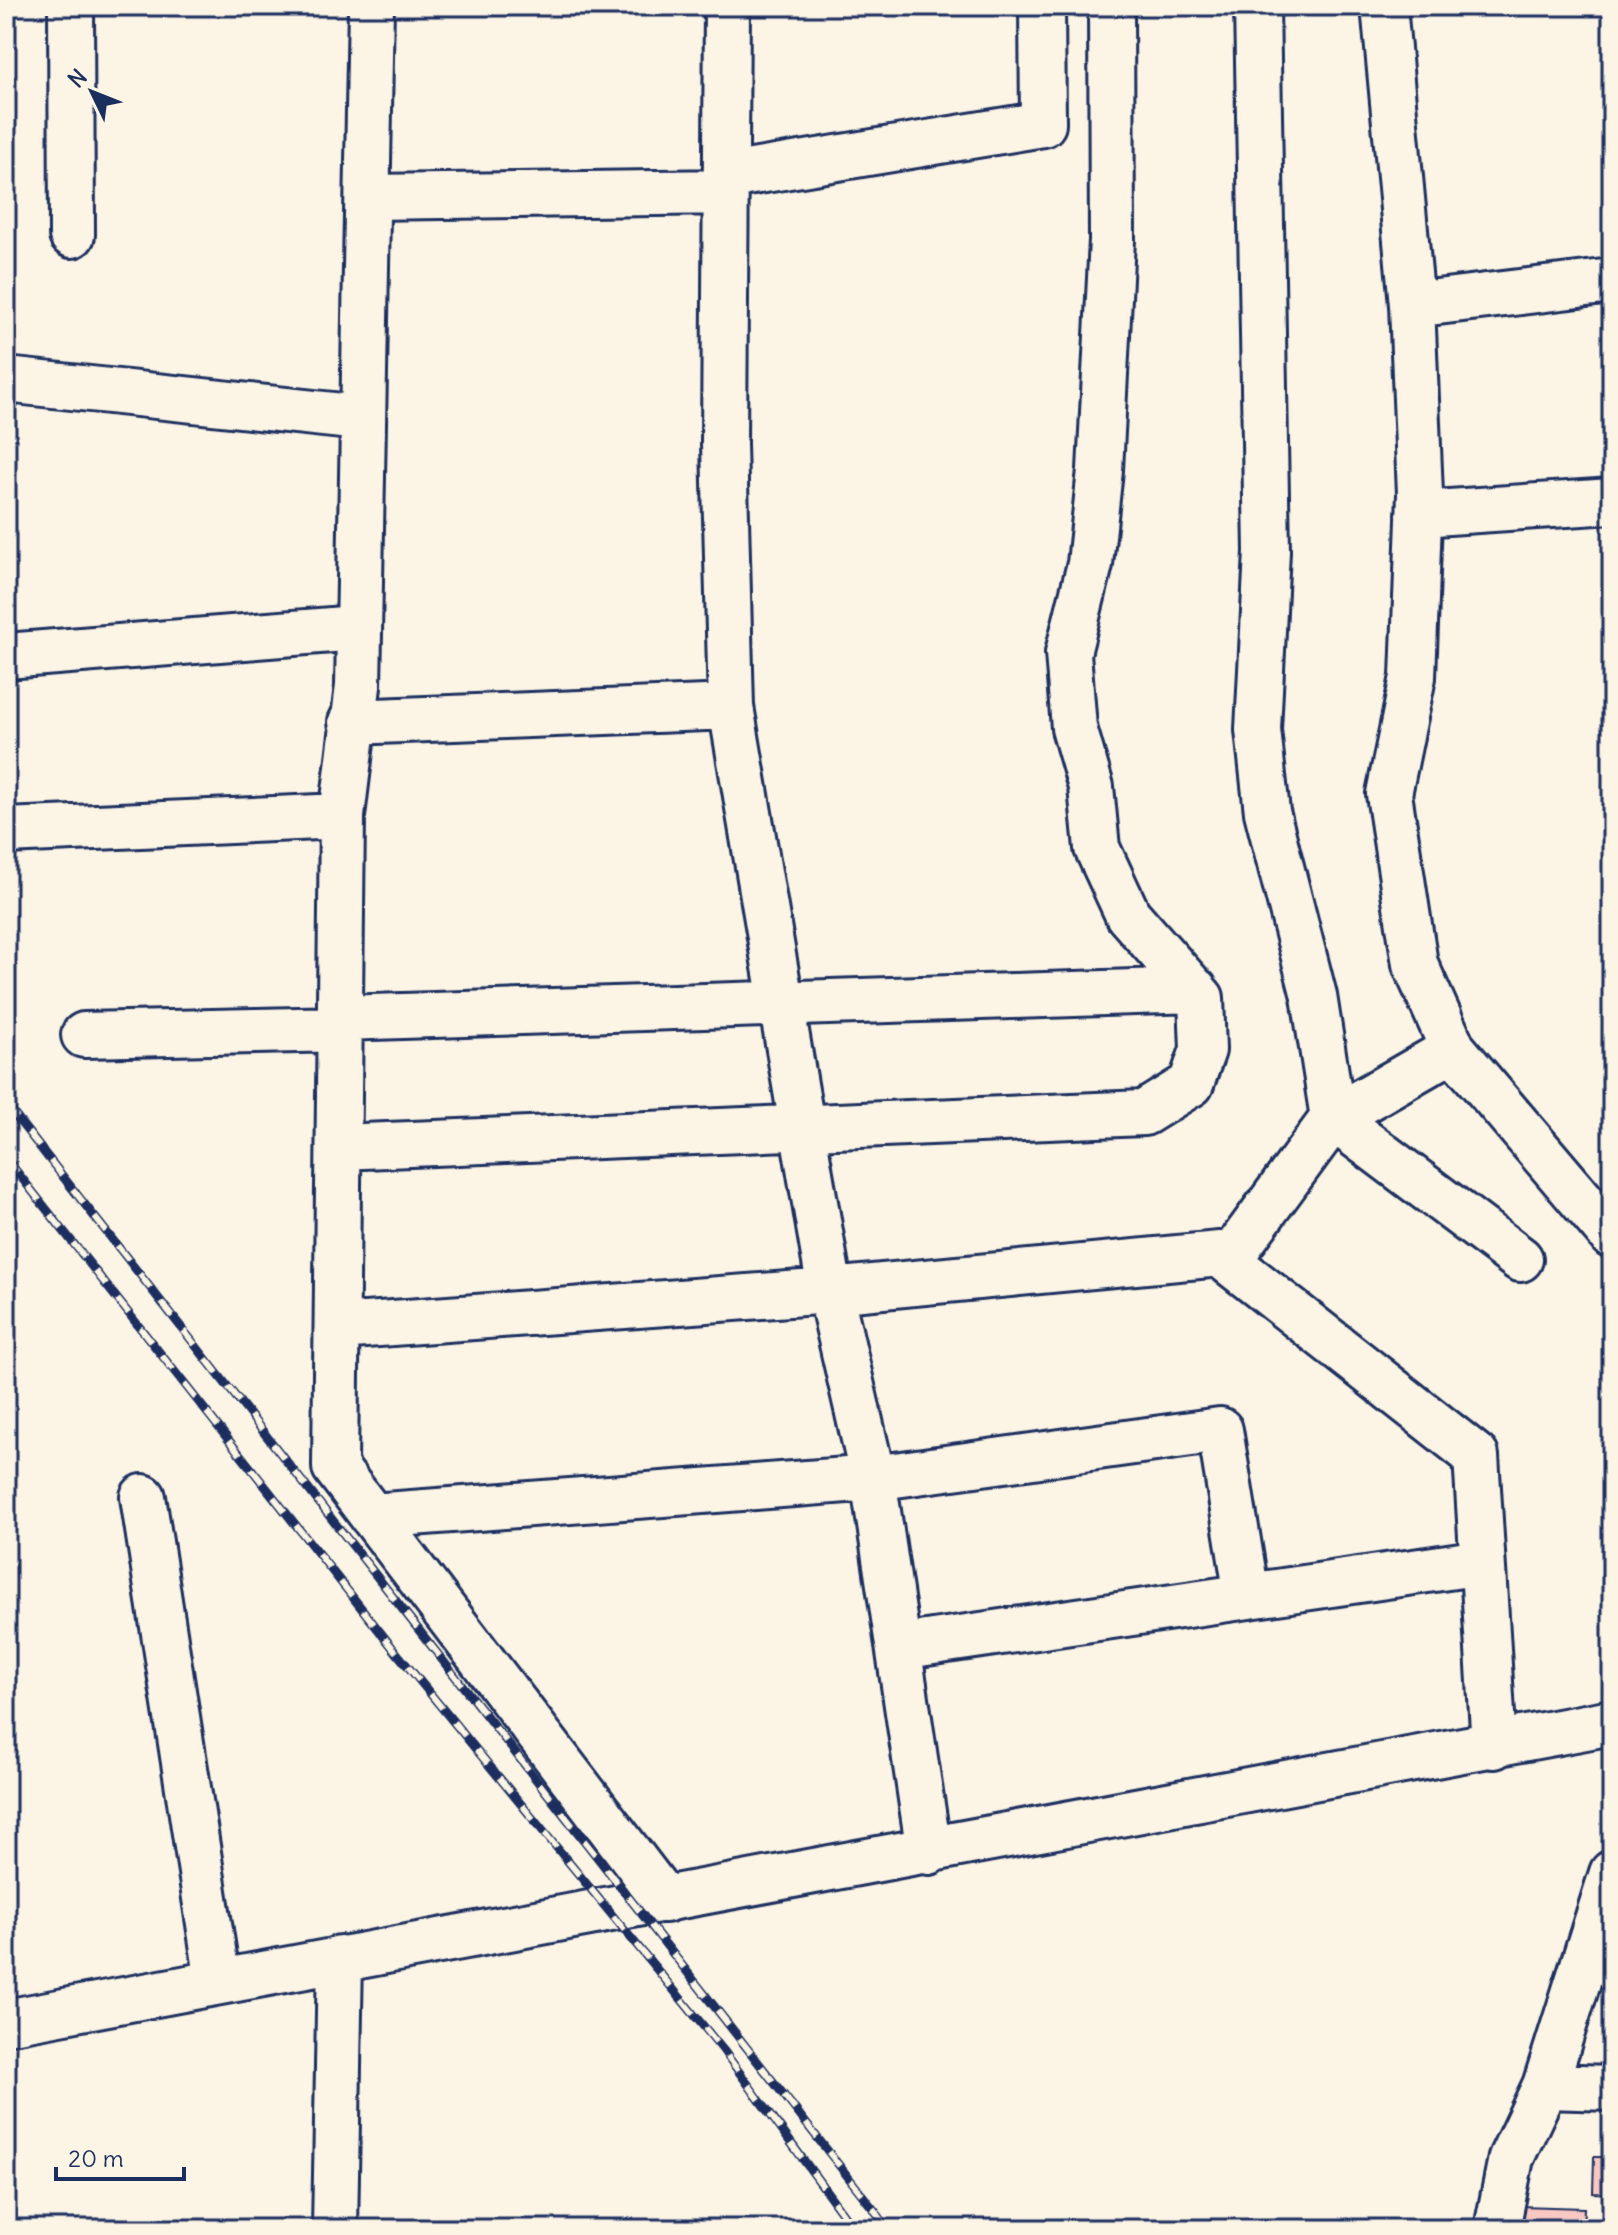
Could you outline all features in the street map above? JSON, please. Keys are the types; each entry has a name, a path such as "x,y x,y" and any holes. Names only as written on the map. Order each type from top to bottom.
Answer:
{"street":[{"path":"71,6 72,235"},
{"path":"371,6 358,686 351,722 342,816 335,1467 665,1900"},
{"path":"727,6 724,444 731,707 830,1291 873,1478 929,1852"},
{"path":"368,197 727,184 1043,124 1042,6"},
{"path":"339,1147 1144,1113 1191,1084 1203,1050 1201,998 1128,915 1097,848 1091,787 1074,728 1068,653 1090,564 1100,470 1112,240 1111,6"},
{"path":"1257,6 1267,551 1258,730 1267,812 1314,996 1333,1118 1520,1259"},
{"path":"1384,6 1412,305 1419,514 1413,677 1389,794 1415,964 1453,1049 1612,1236"},
{"path":"1412,305 1612,281"},
{"path":"6,380 361,418"},
{"path":"1419,514 1612,501"},
{"path":"6,656 357,628"},
{"path":"351,722 731,707"},
{"path":"6,831 342,816"},
{"path":"84,1035 1195,990"},
{"path":"1228,1261 1333,1118 1453,1049"},
{"path":"338,1327 830,1291 1220,1254 1476,1456 1494,1746"},
{"path":"372,1516 873,1478 1220,1430 1247,1596"},
{"path":"143,1497 218,1982"},
{"path":"899,1647 1482,1562"},
{"path":"6,2022 1612,1722"},
{"path":"1497,2229 1511,2158 1545,2086 1612,1873"},
{"path":"335,2229 340,1958"},
{"path":"1545,2086 1612,2088"}],"building":[{"path":"1594,2157 1612,2157 1612,2194 1593,2193"},
{"path":"1520,2206 1584,2208 1583,2229 1520,2229"},
{"path":"1606,2206 1612,2206 1612,2229 1605,2229"}],"railway":[{"path":"6,1104 889,2229"},
{"path":"6,1158 396,1652 723,2050 854,2229"}]}
